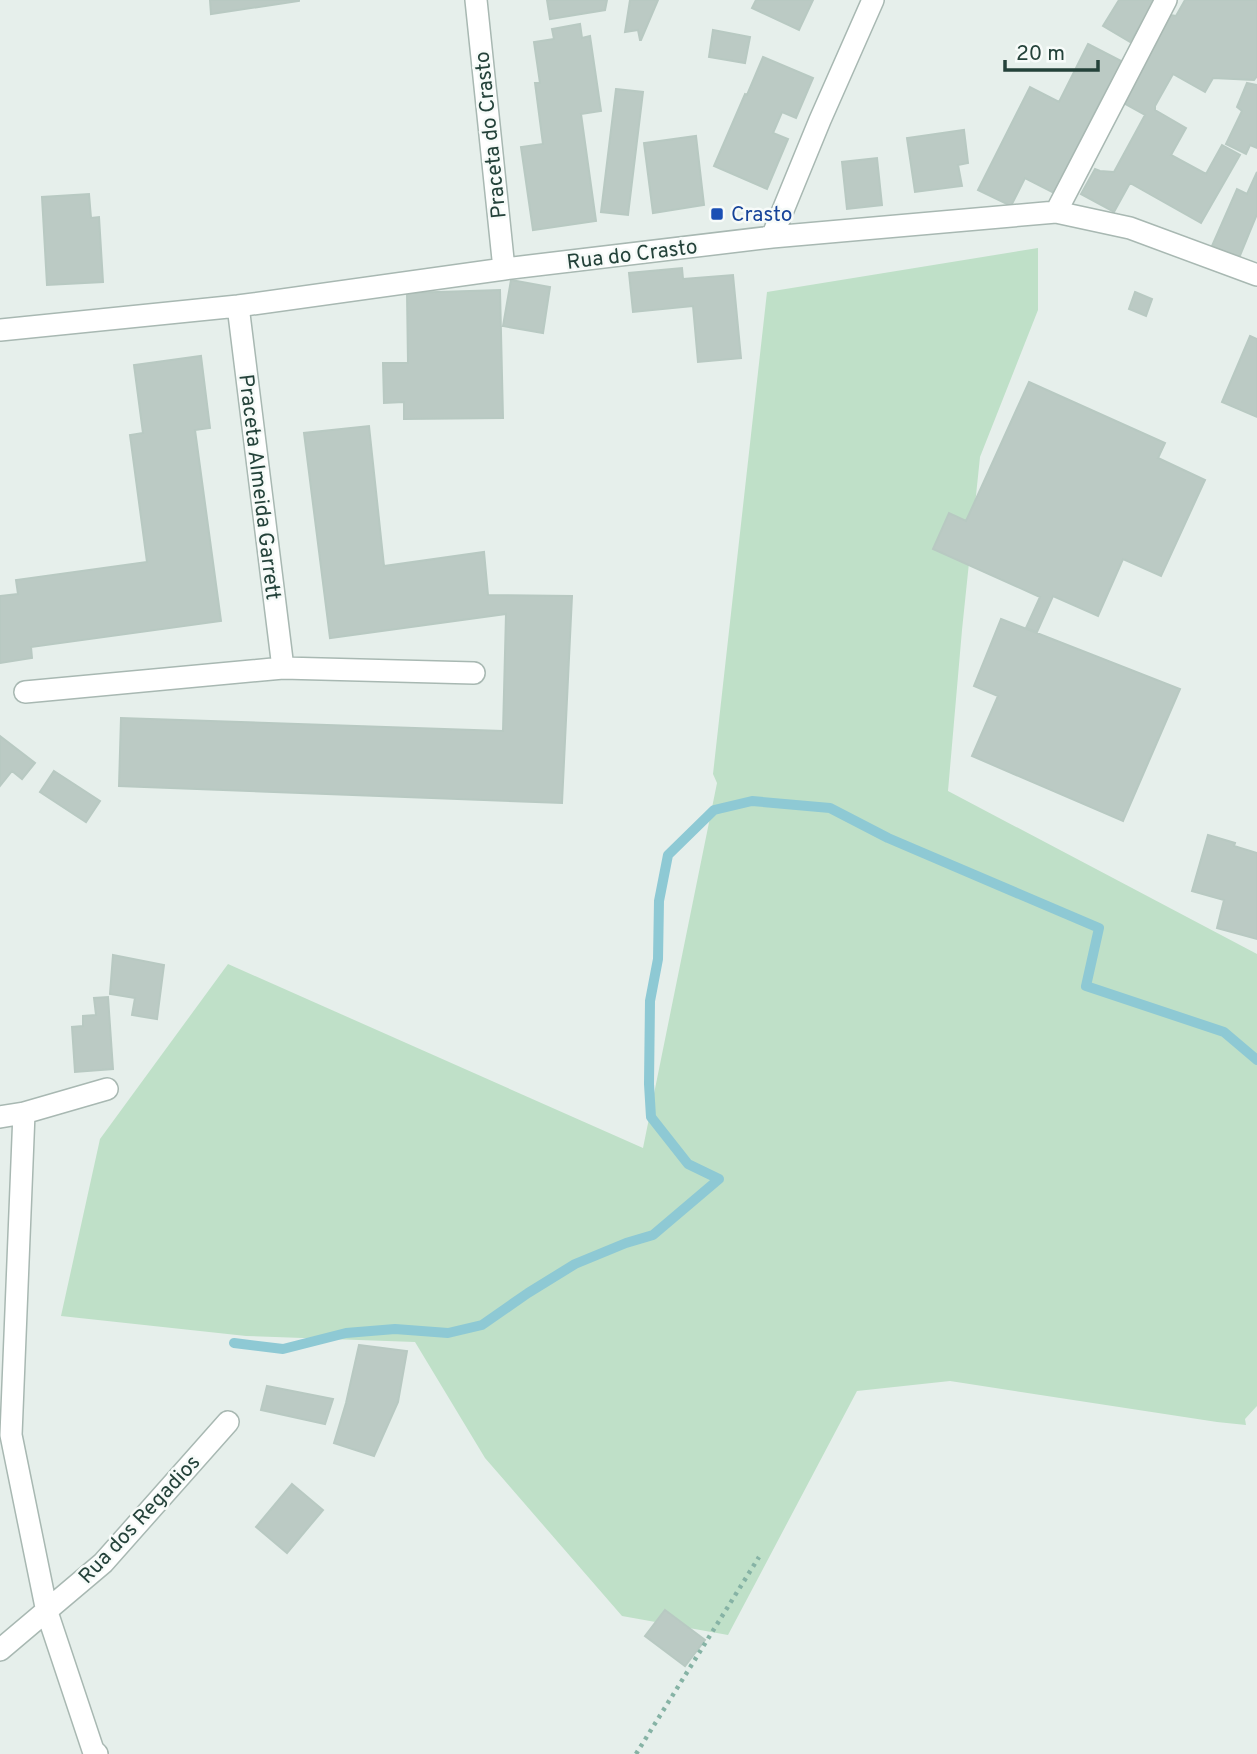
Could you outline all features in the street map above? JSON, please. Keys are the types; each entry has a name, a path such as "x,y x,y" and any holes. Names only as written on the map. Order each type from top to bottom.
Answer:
{"street":[{"name":"Praceta do Crasto","path":"476,0 504,269"},
{"path":"772,237 873,0"},
{"path":"1056,212 1166,0"},
{"name":"Rua do Crasto","path":"0,330 238,306 504,269 772,237 1056,212 1130,228 1257,275"},
{"name":"Praceta Almeida Garrett","path":"238,306 283,668"},
{"path":"25,692 283,668 474,673"},
{"path":"0,1117 24,1113 107,1089"},
{"path":"24,1113 11,1435 47,1612 93,1751 97,1754"},
{"name":"Rua dos Regadios","path":"0,1650 103,1563 228,1422"}],"path":[{"path":"636,1754 758,1557"}],"green space":[{"path":"1038,248 1038,310 980,457 948,791 1257,954 1257,1406 1245,1419 1246,1425 950,1381 857,1391 728,1635 622,1616 485,1458 415,1342 246,1336 61,1316 100,1139 228,964 643,1148 717,783 713,774 767,292"}],"building":[{"path":"210,0 299,0 299,1 211,14"},
{"path":"547,0 607,0 605,10 550,19"},
{"path":"630,0 658,0 641,40 638,30 625,32"},
{"path":"756,0 813,0 799,30 752,8"},
{"path":"1119,0 1156,0 1130,42 1103,26"},
{"path":"1185,0 1257,0 1257,76 1254,80 1213,78 1205,92 1173,74 1155,106 1155,110 1186,128 1171,155 1206,174 1222,145 1240,155 1201,223 1130,183 1114,212 1081,194 1095,169 1114,172 1145,115 1122,102 1171,15 1176,16"},
{"path":"580,24 582,38 590,36 601,111 581,114 596,221 533,230 521,147 543,144 535,83 540,83 534,42 554,39 552,29"},
{"path":"713,30 750,37 745,63 709,57"},
{"path":"1088,44 1123,62 1054,193 1025,178 1011,206 978,190 1030,87 1059,102"},
{"path":"763,57 813,78 796,118 782,112 773,133 788,139 767,189 714,166"},
{"path":"1247,83 1257,85 1257,148 1250,145 1246,154 1226,144 1242,111 1237,107"},
{"path":"616,89 643,92 628,215 601,212"},
{"path":"964,130 968,163 958,165 962,186 915,192 907,138"},
{"path":"696,136 704,205 653,213 644,143"},
{"path":"877,158 882,205 847,209 842,162"},
{"path":"1257,172 1257,214 1239,258 1212,246 1237,189 1247,194"},
{"path":"89,194 91,218 99,217 103,282 47,285 42,197"},
{"path":"682,268 683,279 733,275 741,358 698,362 693,306 633,312 629,273"},
{"path":"511,280 550,287 543,333 503,326"},
{"path":"500,290 503,418 404,419 404,402 384,403 383,363 408,363 407,293"},
{"path":"1135,292 1152,299 1146,316 1129,309"},
{"path":"1250,336 1257,339 1257,417 1222,402"},
{"path":"201,356 210,428 195,430 221,621 31,647 32,658 0,663 0,596 18,594 16,580 147,562 130,435 143,433 134,365"},
{"path":"1029,382 1165,443 1158,458 1205,480 1161,576 1123,559 1098,616 1053,596 1037,632 1026,628 1040,597 933,549 949,513 966,521"},
{"path":"369,426 384,566 484,552 488,595 572,596 562,803 119,786 121,718 503,731 506,614 330,638 304,433"},
{"path":"1001,619 1180,689 1123,821 972,756 998,696 974,686"},
{"path":"0,736 35,763 22,779 12,771 0,786"},
{"path":"54,771 100,801 86,822 40,792"},
{"path":"1208,835 1257,853 1257,939 1217,928 1224,900 1192,891"},
{"path":"113,955 164,965 157,1019 132,1015 135,998 110,994"},
{"path":"108,997 113,1069 75,1072 72,1027 83,1026 83,1016 96,1015 94,998"},
{"path":"359,1345 407,1351 398,1402 374,1456 334,1443"},
{"path":"267,1386 333,1399 325,1424 261,1410"},
{"path":"292,1484 323,1510 287,1553 256,1527"},
{"path":"665,1610 705,1640 685,1666 645,1636"}],"waterway":[{"path":"234,1343 283,1349 346,1333 395,1329 448,1333 482,1325 575,1264 653,1235 719,1179 688,1164 651,1117 649,1084 650,1001 658,959 659,901 668,855 714,810 752,801 830,808 888,838 1099,928 1086,986 1224,1032 1257,1060"}],"place":[{"name":"Crasto","path":"717,214"}]}
